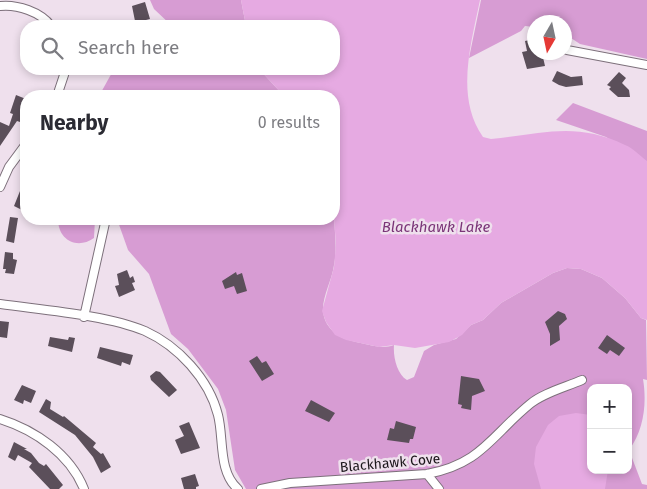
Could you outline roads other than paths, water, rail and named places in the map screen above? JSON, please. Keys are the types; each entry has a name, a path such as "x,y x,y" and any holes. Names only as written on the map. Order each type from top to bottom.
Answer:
{"street":[{"path":"0,6 23,8 45,20"},
{"path":"572,51 647,65"},
{"path":"59,90 64,75"},
{"path":"0,187 9,167 20,152"},
{"path":"84,317 105,225"},
{"path":"0,304 122,324 146,332 172,347 193,368 207,389 217,412 222,435 225,470 230,482 238,489"},
{"name":"Blackhawk Cove","path":"261,489 290,483 427,474 448,470 470,459 489,445 531,403 582,380"},
{"path":"0,420 17,424 46,442 75,470 84,489"},
{"path":"427,474 439,489"}],"water":[{"name":"Blackhawk Lake","path":"241,0 480,0 470,52 467,88 469,105 474,121 483,137 491,139 559,131 591,133 628,146 647,161 647,320 641,318 625,298 602,278 581,269 567,268 553,273 501,303 483,320 471,325 462,335 449,342 415,348 394,345 379,347 346,340 335,335 326,322 322,311 334,267 336,244 334,225 340,225 340,90 278,90 265,75 340,75 340,20 245,20"},
{"path":"576,413 587,414 587,474 607,474 605,489 541,489 534,464 536,447 548,425 559,416"}]}
